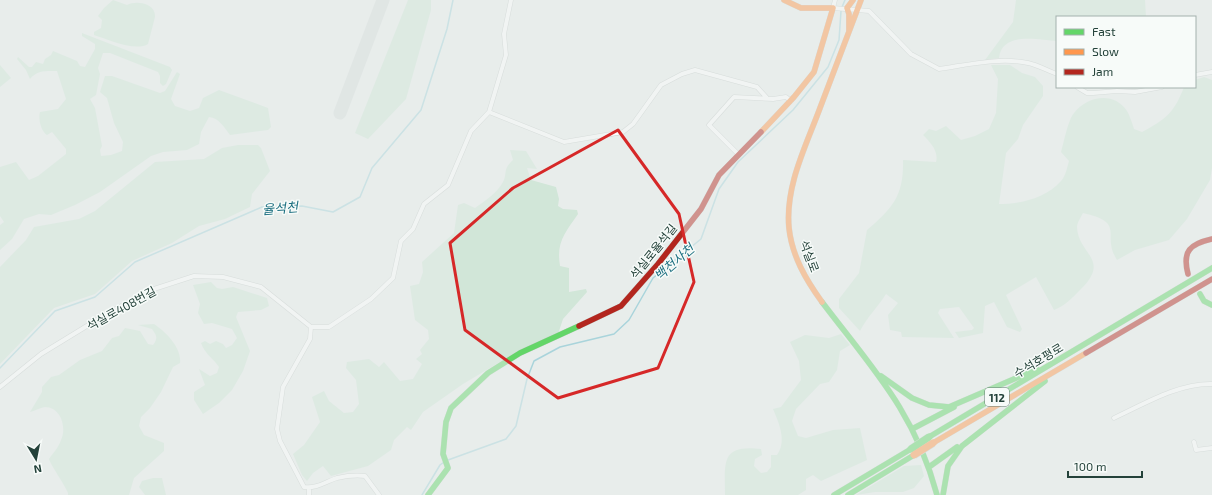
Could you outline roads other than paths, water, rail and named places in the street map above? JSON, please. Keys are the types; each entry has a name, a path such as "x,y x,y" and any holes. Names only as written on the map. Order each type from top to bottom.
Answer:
{"main road":[{"path":"784,0 788,3 810,10 841,8 853,0"},
{"name":"석실로","path":"861,0 799,162 791,188 788,220 793,248 803,274 823,303 881,376 914,428 929,467 937,495"},
{"path":"841,8 849,14 848,36"},
{"name":"석실로율석길","path":"428,495 448,468 448,464 443,454 446,422 451,408 488,373 520,353 621,306 658,264 701,209 719,175 791,101 814,72 841,8"},
{"path":"1188,274 1186,264 1188,251 1193,244 1212,239"},
{"name":"수석호평로","path":"848,495 931,440 1066,360 1212,268"},
{"name":"수석호평로","path":"1066,360 1210,280"},
{"path":"1200,294 1204,301 1212,305"},
{"path":"881,376 907,397 924,404 949,407 1066,360"},
{"path":"929,467 966,440 1066,360"},
{"path":"914,428 959,404"},
{"path":"943,495 949,468 955,453 966,440"},
{"name":"수석호평로","path":"834,495 912,452"}],"street":[{"path":"379,495 365,476 354,475 336,478 313,488 304,487 280,441 277,429 283,387 310,338 311,327 329,327 371,299 393,278 401,241 413,229 424,204 448,185 471,131 489,112 506,55 504,34 511,0"},
{"path":"835,0 841,8 869,11 911,54 939,69 963,64 1014,61 1030,63 1056,74"},
{"path":"489,112 564,142 623,132 633,124 661,85 682,74 696,70 757,87 767,98"},
{"path":"1196,75 1212,72"},
{"path":"1079,88 1087,93 1093,93 1117,91 1135,92 1157,88"},
{"path":"738,154 709,125 734,97 786,97 791,101"},
{"name":"석실로408번길","path":"0,387 41,354 108,313 154,288 194,276 223,277 261,287 311,327"},
{"path":"1114,418 1159,398 1197,384 1212,384"},
{"path":"1194,442 1196,450 1212,448"},
{"path":"309,488 309,495"}],"waterway":[{"name":"율석천","path":"0,368 55,311 95,297 135,262 262,207 302,206 333,212 360,197 372,168 421,110 447,29 453,0"},
{"name":"백천사천","path":"842,7 845,0"},
{"name":"백천사천","path":"448,460 506,439 516,426 527,379 534,361 560,347 614,334 629,320 653,278 701,239 719,189 738,162 793,110 828,67 839,40 841,11"},
{"name":"백천사천","path":"422,495 440,465 444,462"}]}
